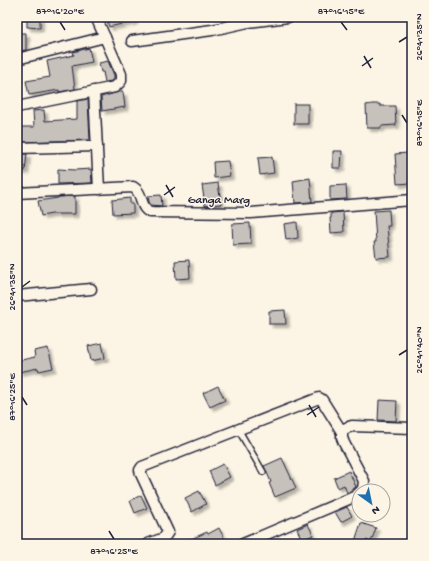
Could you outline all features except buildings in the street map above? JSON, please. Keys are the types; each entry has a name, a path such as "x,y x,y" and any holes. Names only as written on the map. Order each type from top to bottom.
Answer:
{"street":[{"path":"17,107 115,87 121,81 121,74 96,17"},
{"path":"132,41 212,30 247,20 288,17"},
{"path":"17,59 105,38"},
{"path":"94,91 99,189"},
{"path":"17,148 97,146"},
{"name":"Ganga Marg","path":"17,193 133,187 138,190 144,208 150,212 251,213 412,200"},
{"path":"17,296 91,289"},
{"path":"148,544 164,538 168,532 141,474 141,468 319,398 322,400 342,432 344,443 364,483"},
{"path":"342,432 346,428 352,426 412,428"},
{"path":"243,544 351,498"}],"lane":[{"path":"238,429 263,472"}],"waterway":[{"path":"406,544 412,534"}]}
